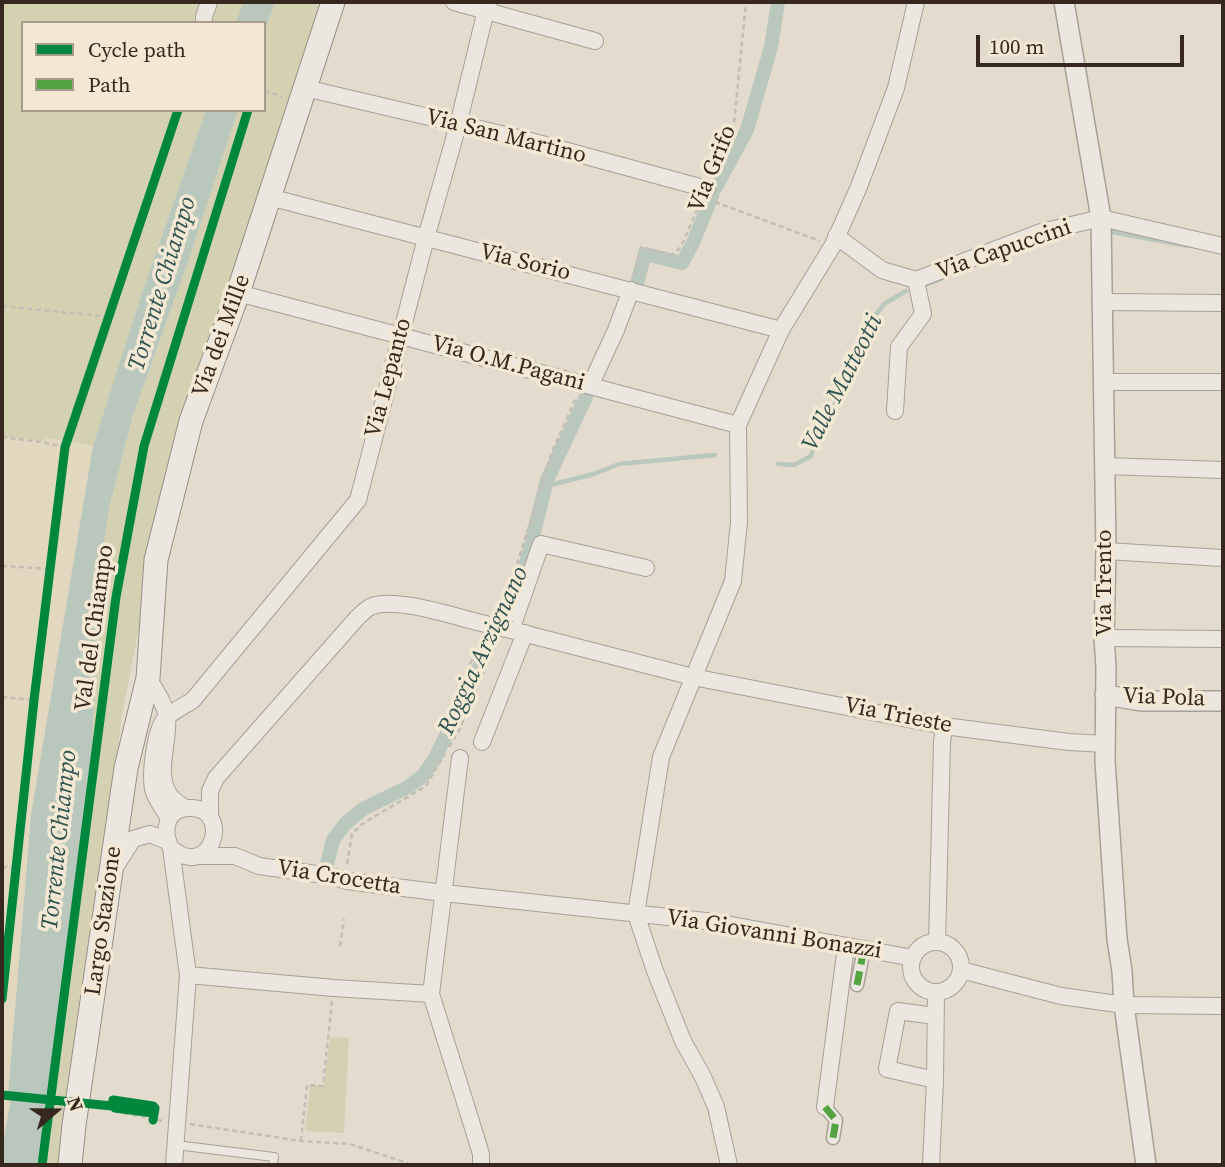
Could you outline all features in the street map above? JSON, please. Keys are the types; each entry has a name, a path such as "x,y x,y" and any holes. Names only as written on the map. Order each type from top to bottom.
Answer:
{"main road":[{"name":"Via dei Mille","path":"148,678 156,560 191,421 238,293 269,197 294,93 333,2"},
{"name":"Largo Stazione","path":"70,1165 126,768 148,678"}],"street":[{"path":"204,21 209,2"},
{"path":"454,2 487,6 595,41"},
{"path":"729,1165 716,1107 683,1041 636,915 661,757 733,580 739,522 738,425 781,330 835,241 858,189 896,88 916,2"},
{"name":"Via Trento","path":"1064,2 1101,218 1106,551 1105,744 1117,939 1146,1165"},
{"name":"Via Lepanto","path":"167,723 190,702 358,500 487,6"},
{"name":"Via San Martino","path":"294,93 527,140 707,188"},
{"name":"Via Sorio","path":"269,197 781,330"},
{"name":"Via Capuccini","path":"835,241 882,270 916,280 1041,232 1101,218 1223,247"},
{"path":"895,411 899,346 923,314 916,280"},
{"path":"590,386 631,290"},
{"name":"Via O.M.Pagani","path":"238,293 738,425"},
{"path":"1102,302 1223,303"},
{"path":"1103,382 1223,382"},
{"path":"1105,466 1223,470"},
{"path":"482,741 518,631 541,544 646,568"},
{"path":"1106,551 1223,558"},
{"name":"Via Trieste","path":"212,821 211,791 216,778 357,618 372,606 390,604 418,607 518,631 693,677 944,726 1105,744"},
{"path":"1104,638 1223,639"},
{"path":"148,678 162,699 167,723 164,777 167,790 173,799 186,808"},
{"name":"Via Pola","path":"1105,695 1142,701 1223,701"},
{"path":"162,699 190,702"},
{"path":"167,723 162,723 158,735 151,776 157,800 169,818"},
{"path":"937,942 944,726"},
{"path":"460,758 431,994 470,1115 481,1154 481,1165"},
{"path":"174,1165 188,975 165,833 169,818 179,810 199,809 212,821 235,856"},
{"path":"176,888 195,856 211,846 215,832 212,821"},
{"path":"110,874 133,839 150,834 177,853 195,856"},
{"name":"Via Crocetta","path":"195,856 235,856 259,866 331,876 347,881 636,915"},
{"name":"Via Giovanni Bonazzi","path":"636,915 715,922 913,958"},
{"path":"937,942 955,951 961,970 958,978 947,990 936,992 926,990 915,981 911,973 917,950 928,943 937,942"},
{"path":"833,1138 830,1114 846,946"},
{"path":"857,985 864,949"},
{"path":"961,970 1061,996 1124,1005 1223,1006"},
{"path":"188,975 326,988 431,994"},
{"path":"931,1165 936,992"},
{"path":"935,1016 898,1011 887,1069 935,1080"}],"lane":[{"path":"176,1145 274,1157 273,1165"}],"path":[{"path":"266,91 294,93"},
{"path":"707,188 717,193 713,201 835,241"},
{"path":"2,306 109,317"},
{"path":"470,664 485,625 515,570 551,454 578,393 590,386"},
{"path":"2,437 65,447"},
{"path":"2,566 51,569"},
{"path":"347,881 352,834 362,824 426,786 459,730 478,686"},
{"path":"2,697 34,700"},
{"path":"2,867 17,868"},
{"path":"340,946 344,919"},
{"path":"2,934 9,935"},
{"path":"301,1141 307,1085 323,1086 326,988"},
{"path":"114,1107 113,1100 126,1102"},
{"path":"114,1107 153,1113 154,1107 153,1120 114,1107"},
{"path":"178,1122 301,1141 350,1144 413,1165"}],"shaded area":[{"path":"2,2 243,2 237,21 21,21 21,112 205,112 141,296 93,446 46,438 45,441 2,436"},
{"path":"275,2 333,2 152,560 122,715 59,1165 42,1165 81,894 92,746 101,561 109,508 133,415 189,259 237,112 266,112 266,27"},
{"path":"2,431 93,446 31,815 8,1095 11,1098 2,1150"},
{"path":"330,1037 349,1038 344,1133 305,1131 310,1085 324,1086"}],"water":[{"path":"243,2 275,2 266,27 266,21 237,21"},
{"name":"Torrente Chiampo","path":"205,112 237,112 189,259 133,415 109,508 101,561 92,746 81,894 42,1165 2,1165 11,1098 8,1095 31,815 93,446 141,296"}],"waterway":[{"name":"Roggia Arzignano","path":"715,189 747,130 771,47 778,2"},
{"name":"Roggia Arzignano","path":"637,283 645,254 682,263 712,196"},
{"name":"Valle Matteotti","path":"1112,232 1188,246"},
{"name":"Valle Matteotti","path":"925,285 943,278"},
{"name":"Valle Matteotti","path":"778,464 794,465 811,456 871,321 884,304 906,291"},
{"name":"Roggia Arzignano","path":"327,864 333,840 345,824 363,809 408,787 423,776 435,758 526,564 547,480 586,397"},
{"name":"Valle Matteotti","path":"550,485 594,474 619,464 715,455"}],"marked path":[{"path":"857,985 864,949"},
{"path":"825,1107 836,1120 833,1138"}],"cycle path":[{"path":"2,999 34,700 65,447 177,112"},
{"name":"Val del Chiampo","path":"42,1165 116,597 144,446 247,112"},
{"path":"2,1095 112,1106 113,1100 153,1106 153,1113 115,1108 116,1102 155,1108 153,1120"}]}
